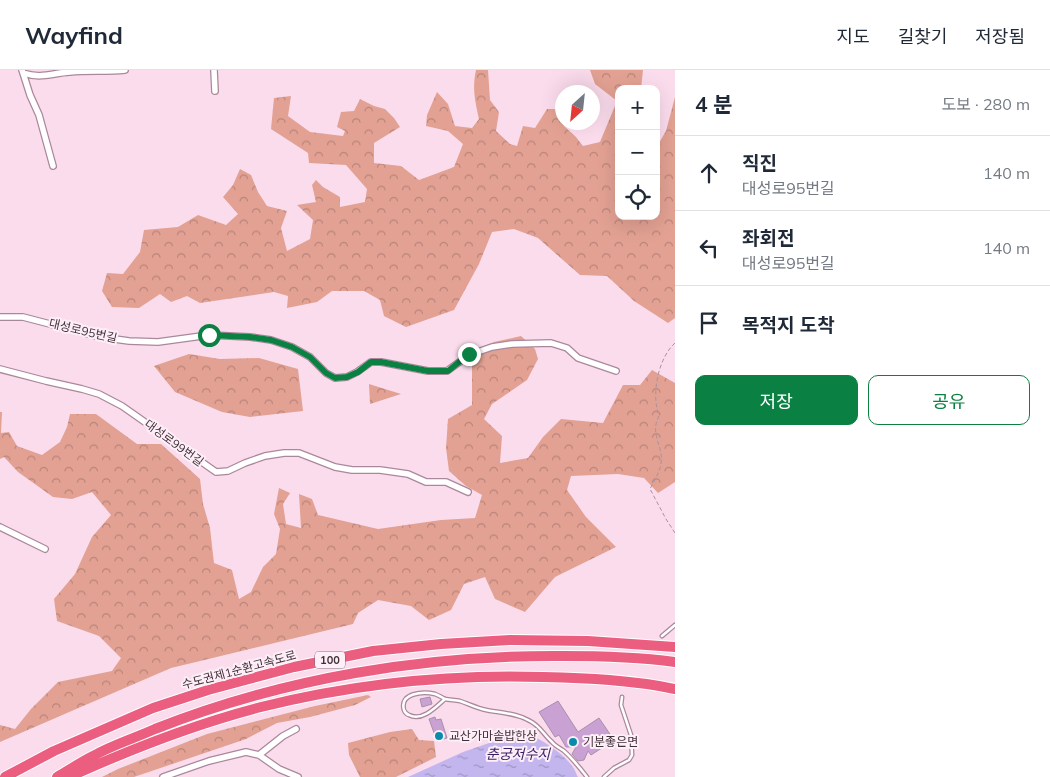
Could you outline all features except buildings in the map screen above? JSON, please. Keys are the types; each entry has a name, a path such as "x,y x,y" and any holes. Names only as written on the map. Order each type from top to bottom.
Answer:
{"highway":[{"name":"수도권제1순환고속도로","path":"5,777 54,751 153,708 208,690 294,667 373,651 440,644 510,640 588,641 675,647"},
{"name":"100","path":"57,777 94,755 190,715 306,683 388,667 470,658 529,656 592,656 655,659 675,662"},
{"path":"69,777 162,738 261,707 325,693 402,681 499,676 584,678 652,684 675,689"}],"street":[{"path":"23,71 32,76 45,76 69,72 125,70"},
{"path":"214,70 216,91"},
{"path":"23,71 39,115 53,166"},
{"name":"대성로95번길","path":"0,316 23,317 100,337 129,341 158,342 209,335 271,340 292,347 310,357 326,373 335,378 347,377 358,372 371,362 381,362 428,371 448,371 469,354 492,347 512,344 551,344 567,348 578,358 616,372"},
{"name":"대성로99번길","path":"0,369 99,394 122,406 216,472 228,471 246,462 265,456 299,453 335,467 408,474 426,482 446,482 468,492"},
{"path":"0,527 45,549"},
{"path":"259,755 283,736 296,729"},
{"path":"163,777 209,761 246,752 259,755 279,769 298,777"}],"lane":[{"path":"662,636 675,625"},
{"path":"445,699 424,715 416,717 406,713 404,707 404,701 407,697 412,694 428,692 445,699 460,701 530,720 564,751 587,777"},
{"path":"604,777 614,768 629,760 632,755 631,735 621,705 622,697"}],"path":[{"path":"675,343 665,356 658,372 656,397 659,416 655,431 662,462 650,489 675,533"}],"green space":[{"path":"476,70 488,70 490,100 499,112 496,131 510,144 517,146 523,126 535,128 547,109 555,109 555,130 568,130 583,146 600,142 615,106 615,220 660,220 660,141 666,131 675,97 675,318 668,323 634,301 607,276 580,275 538,238 514,229 492,232 479,264 454,310 406,327 384,316 380,300 364,291 332,291 317,302 287,308 288,296 274,292 200,303 187,296 171,302 160,294 139,308 112,307 102,291 107,273 123,274 140,252 144,230 178,227 198,215 226,225 238,214 223,197 233,185 240,169 251,175 258,192 267,206 287,211 281,228 287,251 310,239 313,220 297,205 316,202 312,185 316,180 323,187 340,197 340,207 365,202 367,189 346,165 309,163 308,153 271,129 274,98 291,96 288,116 310,132 343,136 345,131 337,127 341,112 354,111 360,99 385,109 400,127 374,143 374,163 401,166 419,180 454,167 463,144 448,131 426,126 427,115 437,92 448,104 455,126 472,128 479,119 475,100"},
{"path":"590,70 643,70 641,85 615,85 615,99 600,88 600,85 595,84"},
{"path":"521,336 535,349 538,359 527,380 492,404 484,419 502,436 500,463 528,458 543,437 561,419 603,423 623,385 640,385 652,370 675,383 675,482 658,493 644,478 618,474 571,476 567,490 586,517 616,547 555,577 525,612 495,599 485,577 464,584 451,610 429,620 411,606 378,600 358,613 353,624 171,668 0,742 0,725 15,729 31,709 58,682 112,671 121,658 99,636 57,621 54,599 75,574 92,537 111,515 92,492 72,499 53,497 18,472 4,457 0,459 0,412 2,412 1,433 9,432 17,446 42,455 60,442 67,427 70,414 96,414 137,444 161,444 200,479 203,504 210,528 214,563 232,570 239,599 251,592 263,567 276,554 280,529 274,514 279,488 290,493 283,504 286,524 301,528 299,494 312,499 318,515 378,529 441,520 475,518 482,495 466,486 449,471 446,448 448,419 472,405 472,364 484,348 494,342"},
{"path":"189,354 220,359 259,358 298,369 303,411 250,417 222,412 175,392 154,366"},
{"path":"369,384 401,394 370,404"},
{"path":"368,695 371,697 355,705 310,717 277,723 246,739 134,777 102,777 207,734 315,706"},
{"path":"412,729 419,740 434,741 436,757 396,777 360,777 349,755 348,743 390,732"}],"water":[{"name":"춘궁저수지","path":"515,729 538,739 554,749 567,760 578,777 408,777 463,752 492,742"}],"place":[{"name":"교산가마솥밥한상","path":"439,736"},
{"name":"기분좋은면","path":"573,742"}],"route":[{"path":"209,335 271,340 292,347 310,357 326,373 335,378 347,377 358,372 371,362 381,362 428,371 448,371 469,354"}]}
